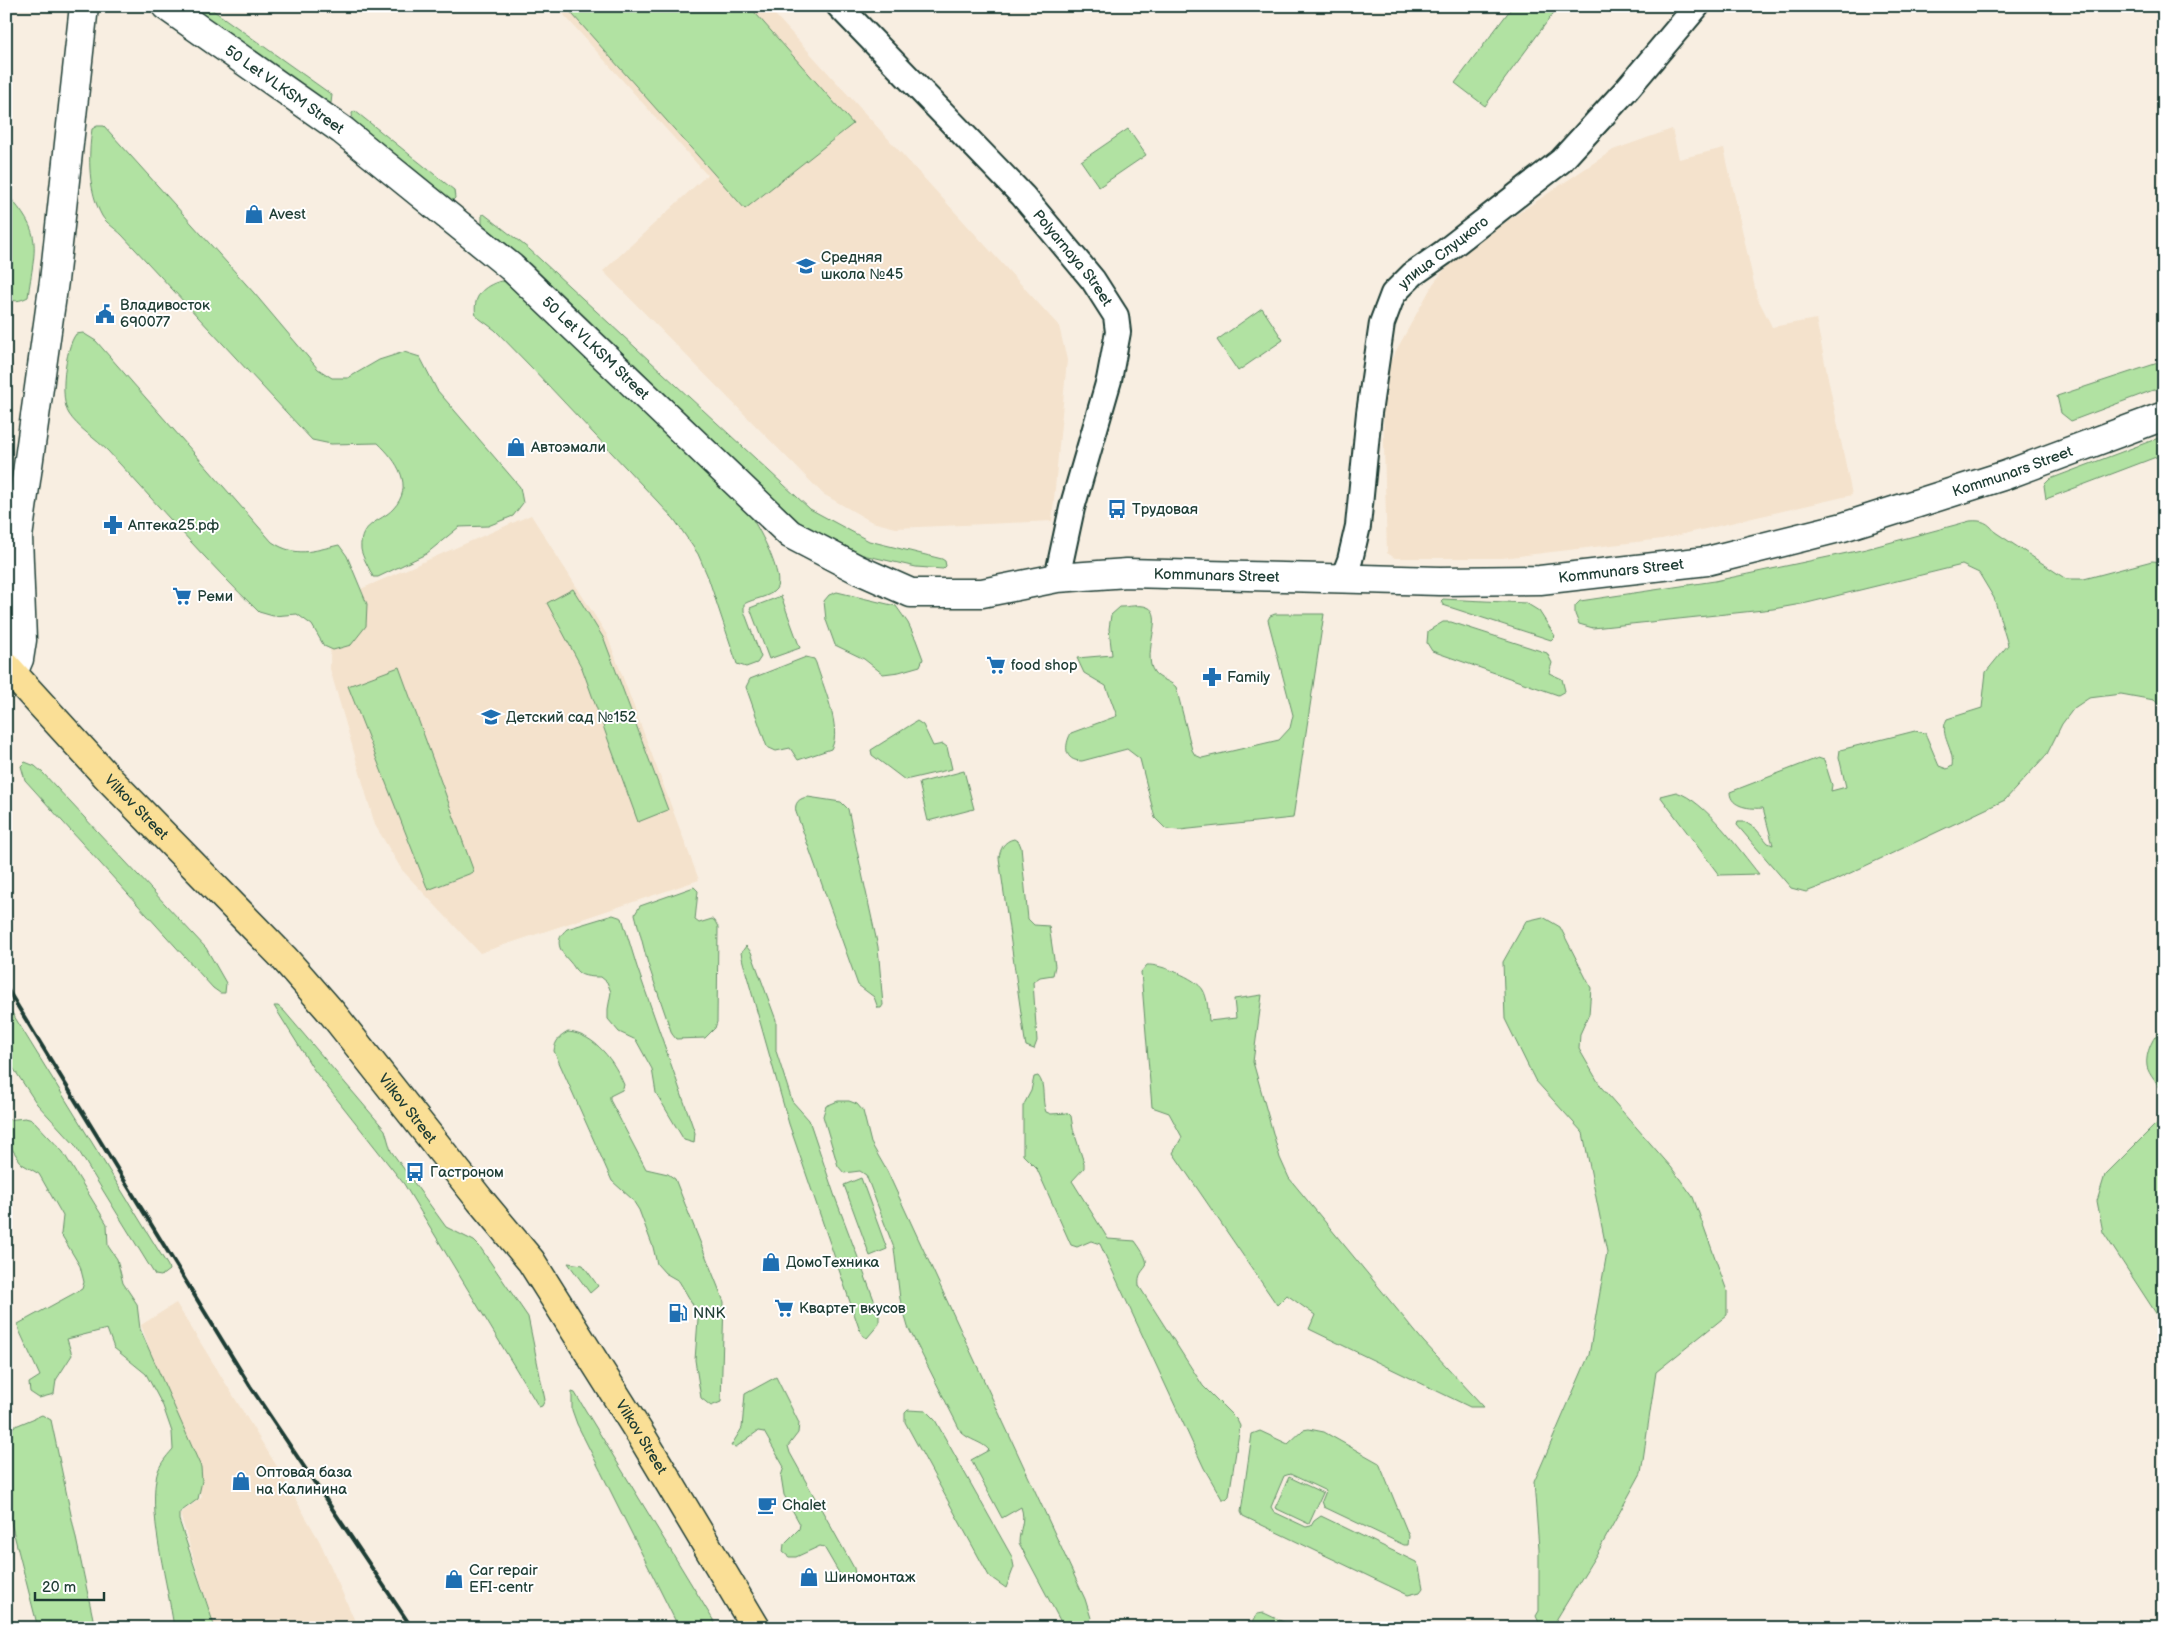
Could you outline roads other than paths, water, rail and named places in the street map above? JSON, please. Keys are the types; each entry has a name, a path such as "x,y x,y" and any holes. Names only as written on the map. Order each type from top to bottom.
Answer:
{"main road":[{"path":"9,670 19,659 22,640 12,558 24,491 54,281 84,6"},
{"name":"50 Let VLKSM Street","path":"166,6 342,130 511,267 790,534 857,569 911,593 982,593 1057,578"},
{"name":"Kommunars Street","path":"1057,578 1127,573 1450,581 1540,580 1707,561 1805,538 2006,475 2164,416"},
{"name":"Vilkov Street","path":"9,670 111,781 290,965 333,1014 480,1200 531,1260 642,1437 756,1628"}],"street":[{"name":"Polyarnaya Street","path":"839,6 1023,196 1093,280 1116,316 1118,332 1111,372 1072,508 1057,578"},
{"name":"улица Слуцкого","path":"1343,578 1352,555 1358,526 1369,413 1380,332 1393,294 1414,274 1561,161 1627,89 1697,6"}],"railway":[{"path":"6,987 250,1386 412,1628"}],"place":[{"name":"Avest","path":"254,214"},
{"name":"Средняя школа №45","path":"806,266"},
{"name":"Владивосток 690077","path":"105,314"},
{"name":"Автоэмали","path":"516,447"},
{"name":"Трудовая","path":"1117,509"},
{"name":"Аптека25.рф","path":"113,525"},
{"name":"Реми","path":"182,596"},
{"name":"food shop","path":"996,665"},
{"name":"Family","path":"1212,677"},
{"name":"Детский сад №152","path":"491,717"},
{"name":"Гастроном","path":"415,1172"},
{"name":"ДомоТехника","path":"771,1262"},
{"name":"Квартет вкусов","path":"784,1308"},
{"name":"NNK","path":"678,1313"},
{"name":"Оптовая база на Калинина","path":"241,1481"},
{"name":"Chalet","path":"767,1505"},
{"name":"Шиномонтаж","path":"809,1577"},
{"name":"Car repair EFI-centr","path":"454,1579"}]}
